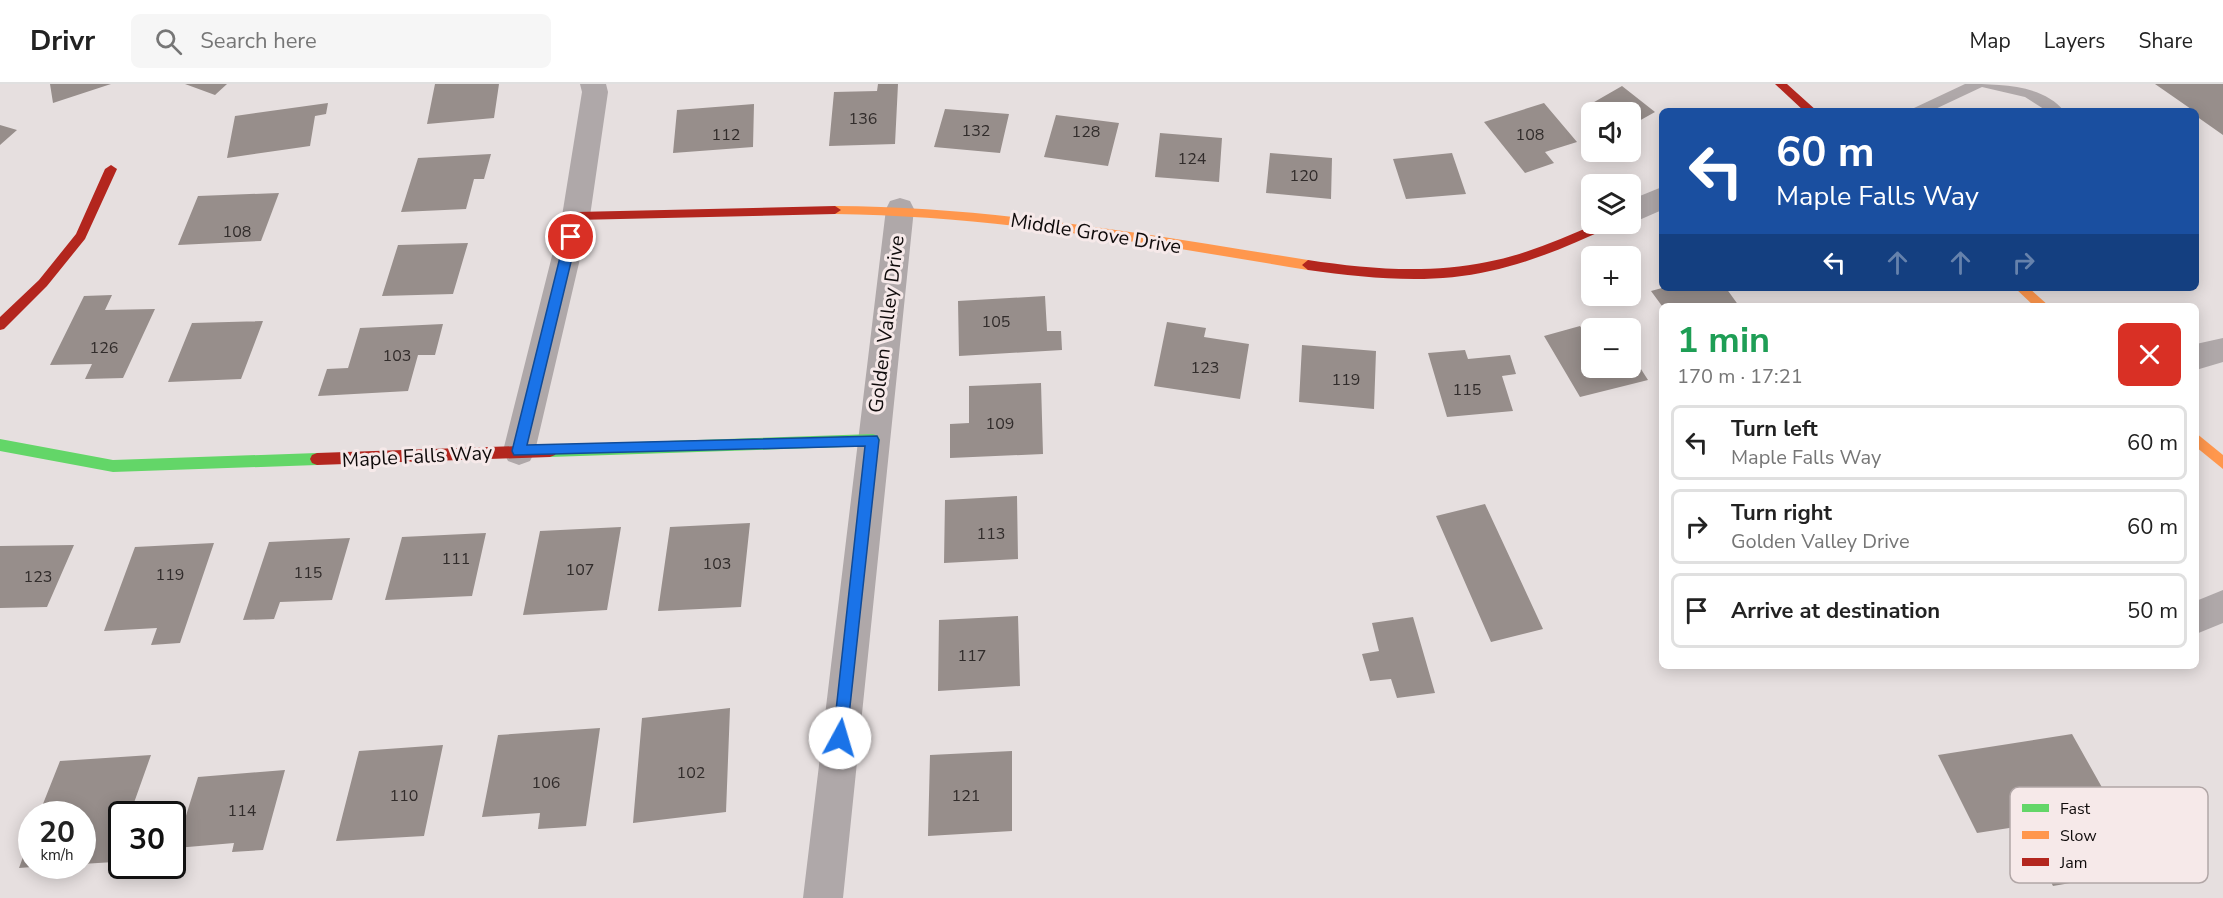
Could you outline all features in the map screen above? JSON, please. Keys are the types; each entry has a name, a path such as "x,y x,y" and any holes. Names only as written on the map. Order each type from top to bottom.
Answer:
{"street":[{"path":"519,451 576,216 595,92 593,84"},
{"path":"1780,84 1808,108"},
{"path":"0,325 44,283 81,236 111,169"},
{"path":"1641,208 1659,199"},
{"name":"Middle Grove Drive","path":"576,216 900,208 1020,220 1333,269 1405,274 1473,270 1554,248 1584,234"},
{"name":"Golden Valley Drive","path":"823,898 900,208"},
{"path":"2025,291 2039,303"},
{"path":"2199,356 2223,350"},
{"name":"Maple Falls Way","path":"0,445 113,466 227,464 519,451 873,440"},
{"path":"2199,442 2223,463"},
{"path":"2199,617 2223,606"}],"lane":[{"path":"1925,108 1977,84"},
{"path":"1987,84 2029,93 2052,108"}],"building":[{"path":"50,84 111,84 53,103"},
{"path":"185,84 227,84 215,95"},
{"path":"435,84 499,84 494,118 427,124"},
{"path":"878,84 898,84 895,144 829,146 834,92 877,91"},
{"path":"2155,84 2223,84 2223,135 2199,118 2199,108 2190,108"},
{"path":"1622,86 1655,112 1641,120 1641,102 1594,102"},
{"path":"328,103 326,114 315,116 310,146 227,158 235,116"},
{"path":"1544,103 1577,142 1545,152 1554,163 1525,173 1484,122"},
{"path":"754,104 753,147 673,153 677,110"},
{"path":"945,109 1009,114 1000,153 934,147"},
{"path":"1056,115 1119,123 1108,166 1044,157"},
{"path":"0,125 17,130 0,145"},
{"path":"1160,133 1222,138 1219,182 1155,177"},
{"path":"1270,153 1332,158 1331,199 1266,193"},
{"path":"1452,153 1466,194 1406,199 1393,159"},
{"path":"491,154 484,179 474,179 466,209 401,212 418,158"},
{"path":"279,193 261,241 178,245 198,196"},
{"path":"468,243 453,294 382,296 398,245"},
{"path":"1659,289 1659,291 1728,291 1737,303 1660,303 1651,291"},
{"path":"112,295 105,310 155,309 123,378 85,379 92,364 50,365 84,296"},
{"path":"1045,296 1047,331 1061,331 1062,350 959,356 958,301"},
{"path":"263,321 241,379 168,382 192,323"},
{"path":"1167,322 1206,328 1204,337 1249,344 1240,399 1154,386"},
{"path":"443,324 435,355 418,355 408,391 318,396 327,369 348,368 360,328"},
{"path":"1580,326 1581,378 1641,378 1641,369 1648,380 1580,397 1544,336"},
{"path":"1302,345 1376,351 1374,409 1299,402"},
{"path":"1465,350 1468,359 1510,355 1516,374 1502,376 1513,411 1447,417 1428,353"},
{"path":"1041,383 1043,454 950,458 950,424 969,423 969,386"},
{"path":"1017,496 1018,559 944,563 945,500"},
{"path":"1485,504 1543,629 1491,642 1436,516"},
{"path":"750,523 741,607 658,611 670,527"},
{"path":"621,527 607,610 523,615 540,531"},
{"path":"486,533 472,596 385,600 402,537"},
{"path":"350,538 332,600 280,602 274,619 243,620 269,542"},
{"path":"214,543 180,643 151,645 157,628 104,631 135,547"},
{"path":"74,545 47,607 0,608 0,546"},
{"path":"1018,616 1020,686 938,691 939,620"},
{"path":"1413,617 1435,693 1397,698 1391,679 1370,681 1362,654 1379,651 1372,623"},
{"path":"730,708 726,812 633,823 642,718"},
{"path":"600,728 586,826 538,829 540,813 482,817 498,735"},
{"path":"2072,734 2102,787 2010,787 2010,828 1977,833 1938,755"},
{"path":"443,745 424,836 336,841 359,751"},
{"path":"1012,751 1012,831 928,836 930,755"},
{"path":"151,755 135,801 108,801 108,862 96,863 96,801 44,801 60,761"},
{"path":"285,770 263,850 232,852 234,843 186,847 186,816 198,777"},
{"path":"2051,883 2070,883 2053,886"}],"traffic: fast":[{"path":"550,451 873,440"},
{"path":"0,445 113,466 317,459"}],"traffic: slow":[{"path":"835,210 954,214 1013,220 1073,227 1308,265"},
{"path":"2025,291 2039,303"},
{"path":"2199,442 2223,463"}],"traffic: jam":[{"path":"1780,84 1808,108"},
{"path":"0,325 43,283 81,236 111,169"},
{"path":"576,216 835,210"},
{"path":"1308,265 1390,274 1431,274 1472,270 1524,257 1583,234"},
{"path":"317,459 550,451"}],"route":[{"path":"571,237 519,451 873,440 840,738"}]}
